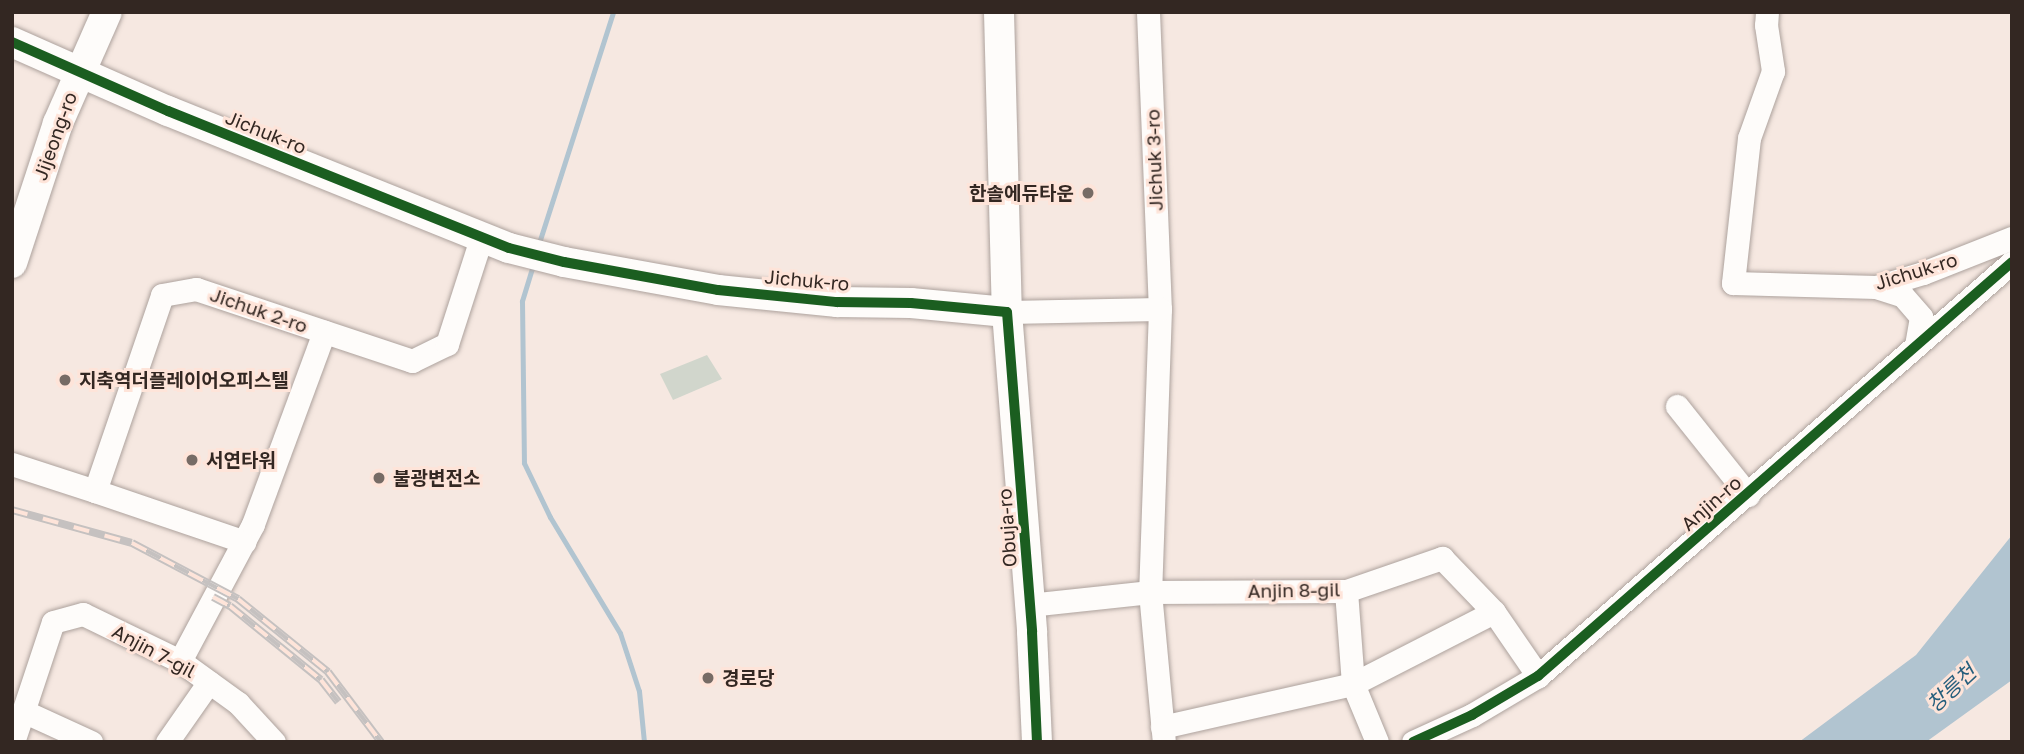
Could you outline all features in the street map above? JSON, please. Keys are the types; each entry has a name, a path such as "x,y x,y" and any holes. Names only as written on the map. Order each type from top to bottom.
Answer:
{"main road":[{"name":"Jijeong-ro","path":"12,263 58,123 107,12"},
{"name":"Obuja-ro","path":"999,12 1007,312 1037,742"},
{"name":"Jichuk-ro","path":"12,42 168,111 509,248 564,262 718,290 837,302 911,303 1007,312"}],"street":[{"name":"Jichuk 3-ro","path":"1148,12 1160,309"},
{"name":"Jichuk-ro","path":"1767,12 1766,25 1773,71 1749,138 1733,283 1876,287 1923,273 2012,238"},
{"name":"Jichuk 2-ro","path":"95,491 162,295 196,289 412,361 447,344 481,239"},
{"name":"Anjin-ro","path":"1413,742 1472,715 1538,676 2012,262"},
{"path":"1876,287 1903,296 1921,317 1916,344"},
{"name":"Jichuk-ro","path":"1007,312 1160,309"},
{"path":"1160,309 1150,593 1163,734 1353,684 1494,612"},
{"path":"180,661 245,542 324,332"},
{"path":"1676,407 1748,495"},
{"path":"12,464 245,542"},
{"name":"Anjin 8-gil","path":"1029,605 1150,593 1346,591 1442,558 1494,612 1538,676"},
{"path":"1346,591 1353,684 1377,742"},
{"name":"Anjin 7-gil","path":"23,712 53,622 83,614 180,661 238,704 274,742"},
{"path":"167,742 209,681"},
{"path":"13,742 23,712 91,742"}],"shaded area":[{"path":"707,355 722,379 673,400 660,374"}],"water":[{"name":"창릉천","path":"2012,535 2012,680 1926,742 1799,742 1916,655"}],"waterway":[{"path":"538,246 613,12"},
{"path":"533,265 522,301 524,463 550,517 620,633 639,691 644,742"}],"railway":[{"path":"12,510 132,543 238,599 328,672 381,742"},
{"path":"213,597 230,606 321,680 338,702"}],"cycle path":[{"path":"12,42 168,111 509,248 564,262 718,290 837,302 911,303 1007,312 1032,632 1037,742"},
{"path":"1413,742 1472,715 1538,676 2012,262"}],"place":[{"name":"한솔에듀타운","path":"1088,193"},
{"name":"지축역더플레이어오피스텔","path":"65,380"},
{"name":"서연타워","path":"192,460"},
{"name":"불광변전소","path":"379,478"},
{"name":"경로당","path":"708,678"}]}
